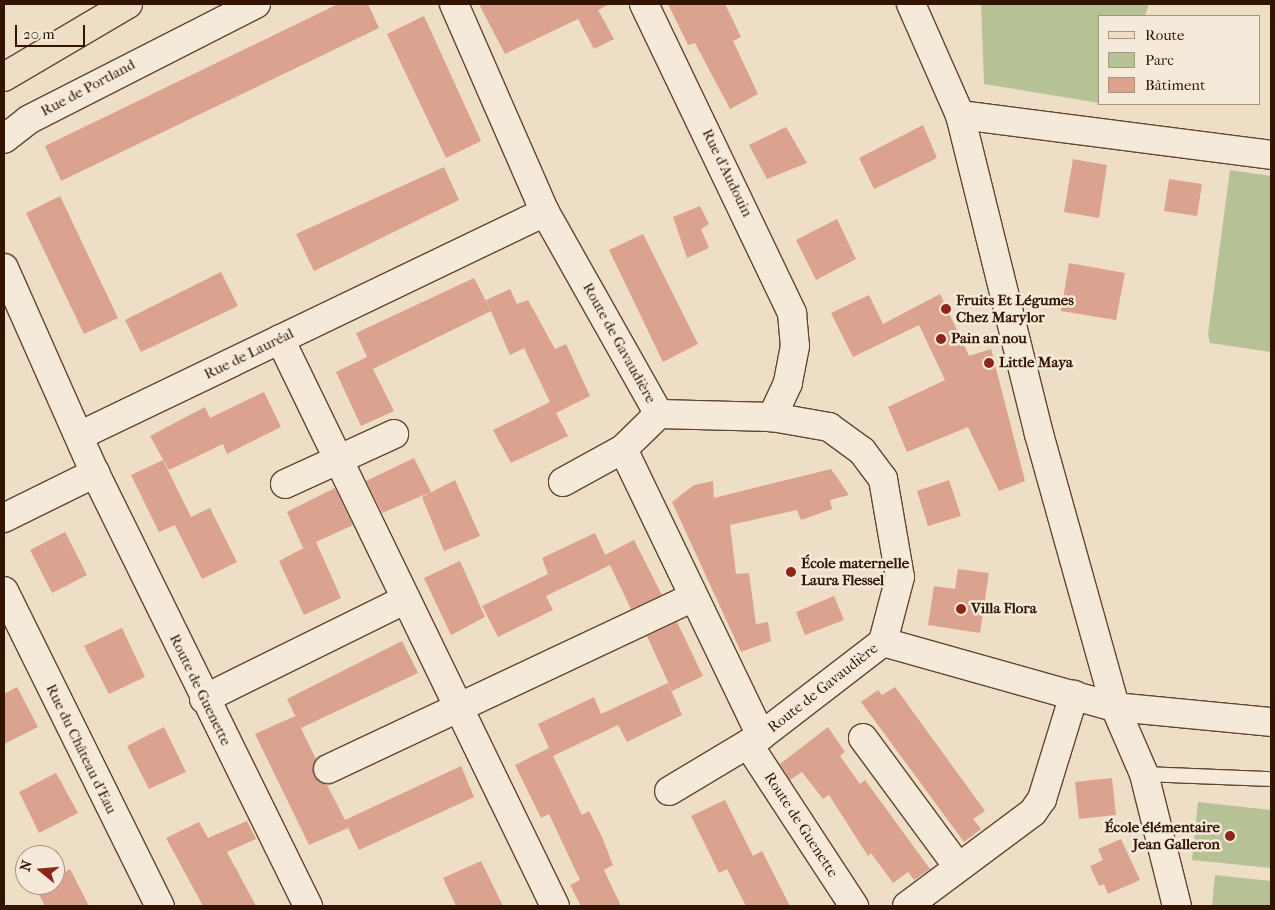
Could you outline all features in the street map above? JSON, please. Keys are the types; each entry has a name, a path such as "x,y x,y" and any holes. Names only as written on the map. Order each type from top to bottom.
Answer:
{"main road":[{"path":"4,77 128,4"}],"street":[{"name":"Rue de Portland","path":"4,139 28,120 256,4"},
{"name":"Route de Gavaudière","path":"454,4 544,212 659,414 772,416 829,427 862,451 883,479 900,577 883,642 755,740 669,791"},
{"name":"Rue d'Audouin","path":"644,4 779,279 792,313 795,346 788,383 772,416"},
{"path":"911,4 960,116 1039,434 1115,707 1144,774 1177,906"},
{"path":"960,116 1271,155"},
{"name":"Rue de Lauréal","path":"81,435 544,212"},
{"path":"4,268 81,435 95,473 4,518"},
{"path":"280,339 404,600 460,709 555,906"},
{"path":"563,482 623,449 659,414"},
{"path":"285,484 336,458 394,434"},
{"name":"Route de Guenette","path":"623,449 694,597 755,740 854,906"},
{"name":"Route de Guenette","path":"95,473 204,699 308,906"},
{"name":"Rue du Château d'Eau","path":"4,591 160,906"},
{"path":"328,769 460,709 694,597"},
{"path":"204,699 404,600"},
{"path":"883,642 1115,707 1271,722"},
{"path":"907,906 1033,812 1042,799 1074,695"},
{"path":"863,738 958,867"}],"lane":[{"path":"1144,774 1271,779"}],"green space":[{"path":"981,4 1149,4 1145,15 1098,15 1098,103 984,84"},
{"path":"1230,170 1271,176 1271,352 1210,343 1208,334"},
{"path":"1198,802 1271,810 1271,868 1192,860"},
{"path":"1215,875 1271,881 1271,906 1212,906"}],"building":[{"path":"338,4 368,4 379,28 61,181 45,146"},
{"path":"479,4 610,4 598,10 614,39 594,49 578,19 505,54"},
{"path":"668,4 725,4 741,37 733,41 758,94 730,109 695,43 688,45"},
{"path":"424,16 481,141 446,158 387,34"},
{"path":"923,125 937,158 874,189 859,158"},
{"path":"786,127 807,163 767,179 749,145"},
{"path":"1073,159 1107,165 1099,218 1064,212"},
{"path":"444,167 459,200 314,271 296,234"},
{"path":"1169,179 1202,184 1197,216 1164,211"},
{"path":"60,196 118,318 84,334 26,213"},
{"path":"700,206 709,224 701,229 709,248 687,258 673,217"},
{"path":"837,219 856,259 816,280 796,240"},
{"path":"643,234 698,344 663,362 609,250"},
{"path":"1069,263 1125,273 1116,320 1061,311"},
{"path":"221,272 238,306 141,352 125,320"},
{"path":"474,278 491,311 373,369 394,411 361,426 336,372 367,357 356,333"},
{"path":"510,289 517,304 528,300 555,349 566,344 590,396 556,413 568,436 511,463 493,430 550,402 524,348 510,355 486,300"},
{"path":"940,294 969,356 991,349 1025,481 999,491 968,427 907,452 888,407 945,380 919,325 853,357 831,313 869,295 883,324"},
{"path":"264,392 281,427 227,454 223,444 169,470 150,436 205,407 210,418"},
{"path":"414,458 431,492 382,513 366,481"},
{"path":"163,460 191,517 210,508 237,562 202,579 175,525 159,532 131,475"},
{"path":"831,469 849,495 830,500 832,509 801,520 797,510 730,525 736,574 749,573 756,624 768,622 771,641 741,652 672,502 694,485 713,481 714,498"},
{"path":"455,480 480,536 444,551 422,497"},
{"path":"949,480 961,516 928,526 917,491"},
{"path":"335,488 353,525 316,542 341,598 304,615 279,561 313,543 303,548 287,512"},
{"path":"65,532 87,575 52,593 30,550"},
{"path":"595,533 610,565 546,596 553,610 498,637 482,606 548,574 542,558"},
{"path":"634,540 662,595 631,609 605,555"},
{"path":"460,561 485,617 451,635 424,578"},
{"path":"958,569 989,573 980,633 928,625 934,586 955,589"},
{"path":"834,596 844,620 805,635 796,612"},
{"path":"677,622 703,676 672,691 647,636"},
{"path":"122,628 145,677 109,694 84,646"},
{"path":"402,641 418,673 301,728 287,699"},
{"path":"668,683 682,715 627,742 618,725 553,756 582,815 589,811 602,837 613,865 604,870 621,906 581,906 570,885 580,880 549,814 541,818 515,765 549,748 538,724 594,697 601,714"},
{"path":"17,687 38,727 4,744 4,694"},
{"path":"895,687 985,811 973,819 981,829 964,842 861,702 878,690 882,695"},
{"path":"295,716 316,759 314,776 327,785 345,820 461,766 474,797 359,850 348,828 309,845 255,734"},
{"path":"164,727 186,772 149,789 127,746"},
{"path":"828,727 845,752 840,756 860,784 865,780 930,869 914,880 908,872 893,883 871,853 868,856 829,795 823,799 802,772 790,780 780,764"},
{"path":"56,773 78,813 39,833 19,792"},
{"path":"1112,778 1116,815 1079,819 1075,782"},
{"path":"725,800 753,856 762,851 790,906 746,906 727,869 719,873 691,816"},
{"path":"247,821 256,839 227,852 256,906 203,906 166,838 199,822 208,838"},
{"path":"1121,839 1140,880 1108,894 1104,884 1099,886 1090,866 1103,860 1098,849"},
{"path":"481,861 503,906 456,906 443,878"},
{"path":"70,869 89,906 45,906 39,895 65,895 65,872"}],"place":[{"name":"Fruits Et Légumes Chez Marylor","path":"946,309"},
{"name":"Pain an nou","path":"941,339"},
{"name":"Little Maya","path":"989,363"},
{"name":"École maternelle Laura Flessel","path":"791,572"},
{"name":"Villa Flora","path":"961,609"},
{"name":"École élémentaire Jean Galleron","path":"1230,836"}]}
